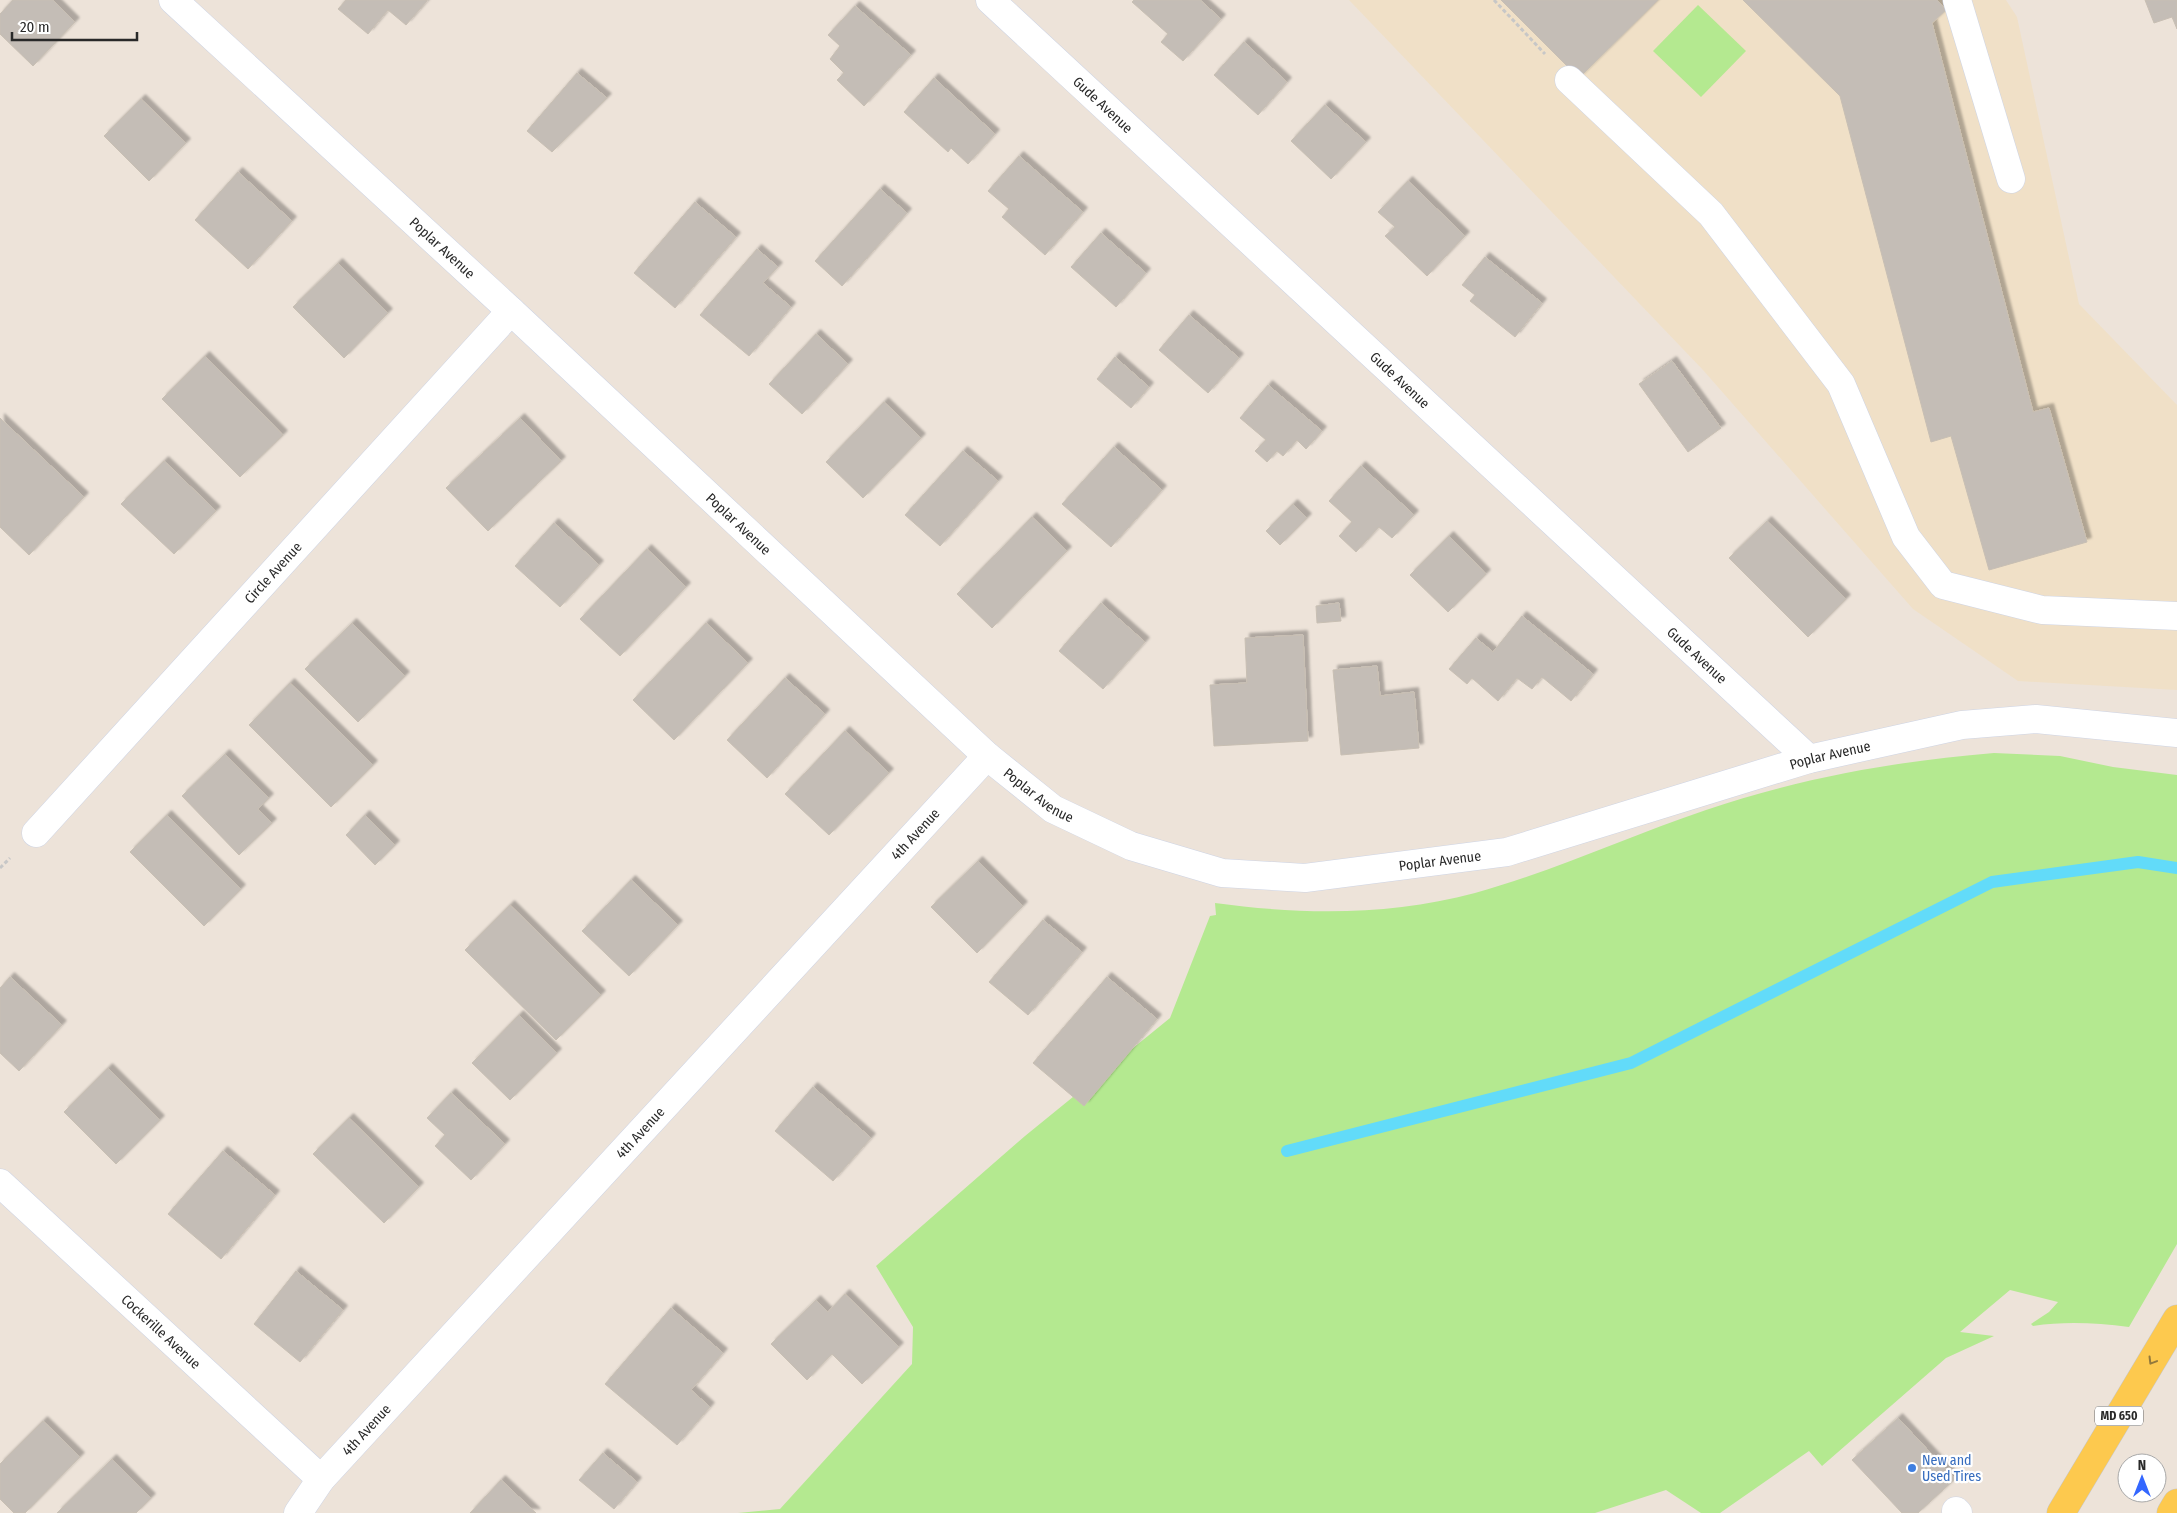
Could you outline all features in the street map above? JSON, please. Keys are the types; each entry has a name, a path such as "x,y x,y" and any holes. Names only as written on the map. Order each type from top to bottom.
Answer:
{"main road":[{"name":"MD 650","path":"2061,1513 2177,1319"},
{"path":"2171,1513 2177,1503"}],"street":[{"name":"Poplar Avenue","path":"172,0 511,311 987,756 1053,810 1131,846 1222,873 1305,878 1507,852 1809,759 1962,725 2036,719 2177,733"},
{"name":"Gude Avenue","path":"990,0 1809,759"},
{"path":"1957,0 2011,179"},
{"path":"1569,80 1711,214 1841,384 1906,537 1943,585 2042,610 2177,616"},
{"name":"Circle Avenue","path":"36,833 511,311"},
{"name":"4th Avenue","path":"298,1513 321,1479 987,756"},
{"name":"Cockerille Avenue","path":"0,1183 321,1479"}],"path":[{"path":"1494,0 1569,80"}],"shaded area":[{"path":"1349,0 2006,0 2017,17 2079,304 2177,405 2177,690 2018,681 1913,609 1703,370"}],"green space":[{"path":"1698,5 1746,51 1701,97 1653,51"},
{"path":"1994,753 2060,756 2113,767 2177,775 2177,1244 2129,1327 2081,1323 2033,1326 2031,1324 2049,1312 2058,1302 2010,1290 1960,1332 1994,1336 1946,1358 1822,1466 1809,1451 1720,1513 1701,1513 1666,1490 1595,1513 738,1513 780,1509 912,1364 913,1327 876,1266 1025,1136 1170,1018 1210,916 1216,915 1215,903 1281,910 1346,911 1410,906 1443,901 1504,884 1563,864 1706,810 1777,789 1849,772 1885,766"}],"building":[{"path":"13,0 53,0 75,22 33,66 0,34 0,14"},
{"path":"346,0 427,1 406,25 388,10 368,34 338,9"},
{"path":"1134,0 1200,0 1221,19 1183,61 1161,42 1168,34 1132,2"},
{"path":"1501,0 1658,0 1579,78"},
{"path":"1743,0 1937,0 1946,10 1932,23 2033,412 2049,408 2087,542 1989,570 1951,436 1931,442 1840,96"},
{"path":"2145,0 2177,0 2177,29 2172,17 2154,23"},
{"path":"855,6 911,55 864,106 837,80 844,73 830,59 840,46 828,35"},
{"path":"1244,42 1287,82 1258,115 1214,75"},
{"path":"577,73 607,98 552,152 527,131"},
{"path":"934,78 995,134 968,164 951,148 948,152 904,112"},
{"path":"141,99 186,143 149,181 104,136"},
{"path":"1325,105 1366,142 1331,179 1291,141"},
{"path":"1019,156 1083,212 1045,255 1002,217 1009,209 988,191"},
{"path":"238,172 292,221 248,269 195,220"},
{"path":"1408,181 1465,236 1427,276 1385,236 1395,227 1378,212"},
{"path":"880,189 907,213 842,286 815,261"},
{"path":"695,202 736,237 675,308 634,273"},
{"path":"1101,233 1146,273 1116,307 1071,267"},
{"path":"757,249 778,267 763,283 791,307 749,356 700,315"},
{"path":"1485,257 1542,303 1515,337 1470,301 1475,295 1462,285"},
{"path":"338,263 388,313 344,358 293,307"},
{"path":"1189,315 1239,358 1208,393 1159,350"},
{"path":"816,334 848,364 802,414 769,384"},
{"path":"205,356 283,435 240,477 162,399"},
{"path":"1115,357 1149,387 1131,408 1097,379"},
{"path":"1672,361 1721,428 1688,452 1639,384"},
{"path":"1268,385 1322,431 1306,449 1297,440 1283,456 1277,451 1267,462 1255,451 1266,440 1240,418"},
{"path":"884,402 921,438 863,498 826,462"},
{"path":"0,418 84,497 29,555 0,527"},
{"path":"520,418 561,461 488,531 446,488"},
{"path":"1114,447 1162,490 1111,547 1062,504"},
{"path":"963,451 998,481 940,546 905,515"},
{"path":"164,461 216,511 174,554 121,504"},
{"path":"1361,466 1414,515 1392,538 1379,527 1356,552 1339,536 1352,522 1329,501"},
{"path":"1293,504 1307,518 1280,545 1266,531"},
{"path":"1032,517 1067,551 992,628 957,594"},
{"path":"1767,521 1846,599 1808,637 1729,558"},
{"path":"554,523 599,565 560,607 515,566"},
{"path":"1449,536 1486,574 1448,612 1410,575"},
{"path":"647,549 686,587 620,656 580,619"},
{"path":"1101,603 1145,642 1103,689 1059,651"},
{"path":"1339,603 1341,621 1317,623 1316,606"},
{"path":"1522,616 1593,674 1571,701 1542,677 1532,689 1517,678 1498,701 1472,678 1467,684 1449,669 1476,638 1493,652"},
{"path":"352,623 405,676 358,722 305,669"},
{"path":"706,623 748,663 674,740 633,700"},
{"path":"1303,635 1308,741 1214,746 1210,685 1247,683 1245,638"},
{"path":"1377,666 1380,696 1414,692 1419,748 1341,755 1333,670"},
{"path":"785,678 825,714 767,778 727,740"},
{"path":"290,683 373,765 331,807 249,725"},
{"path":"845,731 889,773 829,835 785,794"},
{"path":"225,754 269,798 258,809 272,823 239,855 182,796"},
{"path":"167,815 241,889 204,926 130,852"},
{"path":"365,815 395,845 375,865 346,835"},
{"path":"978,861 1023,906 977,953 931,907"},
{"path":"631,880 678,925 629,976 582,931"},
{"path":"510,905 601,995 556,1040 465,950"},
{"path":"1043,920 1082,952 1028,1015 989,982"},
{"path":"10,977 62,1025 19,1071 0,1053 0,988"},
{"path":"1107,977 1157,1019 1084,1106 1033,1063"},
{"path":"519,1015 557,1053 510,1100 472,1063"},
{"path":"108,1068 160,1120 116,1164 64,1112"},
{"path":"813,1087 871,1138 833,1181 775,1131"},
{"path":"451,1093 505,1144 471,1180 435,1146 445,1135 427,1118"},
{"path":"349,1118 419,1187 384,1223 313,1154"},
{"path":"223,1151 275,1195 221,1259 168,1214"},
{"path":"296,1271 343,1310 300,1362 254,1324"},
{"path":"845,1294 899,1347 862,1384 832,1354 807,1380 771,1344 816,1300 828,1312"},
{"path":"671,1308 723,1353 691,1390 710,1407 677,1445 605,1384"},
{"path":"1898,1418 1955,1479 1918,1513 1902,1513 1852,1460"},
{"path":"43,1421 80,1457 25,1513 14,1513 0,1499 0,1464"},
{"path":"603,1453 637,1482 614,1509 579,1480"},
{"path":"112,1459 151,1498 136,1513 57,1513"},
{"path":"501,1480 536,1513 470,1513"}],"waterway":[{"path":"1287,1151 1631,1063 1992,882 2138,862 2177,868"}],"place":[{"name":"New and Used Tires","path":"1912,1468"}]}
